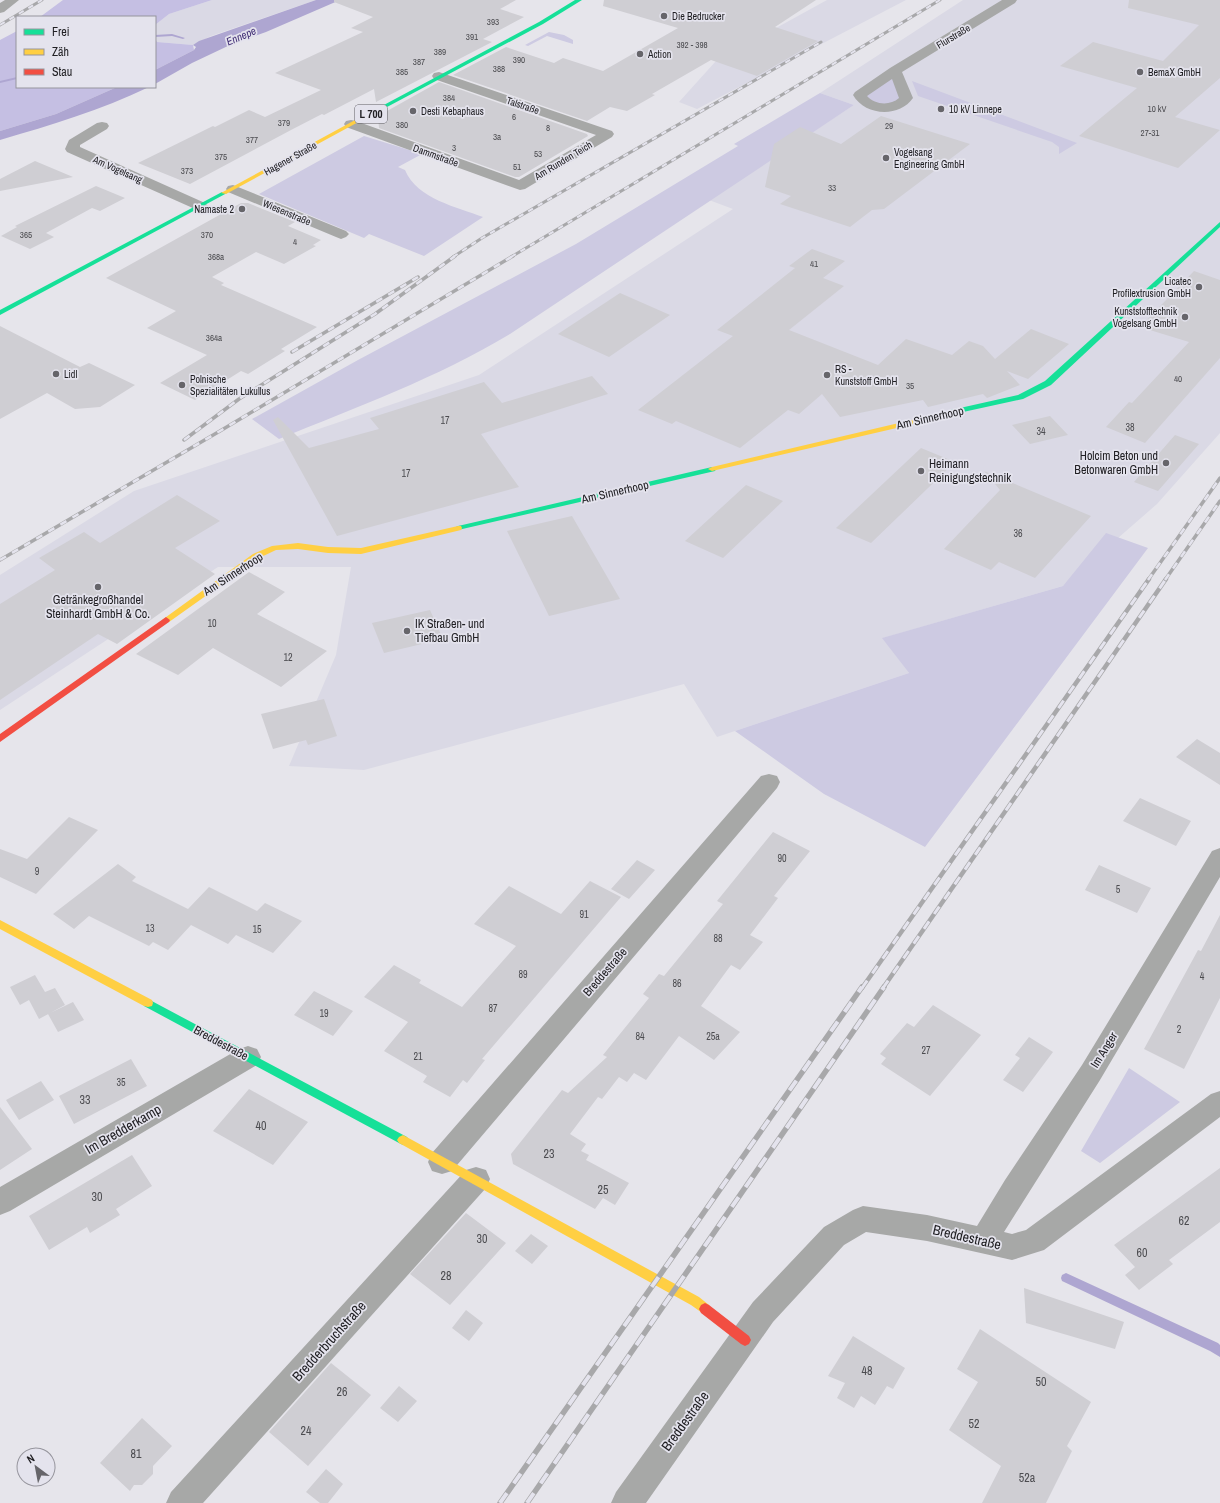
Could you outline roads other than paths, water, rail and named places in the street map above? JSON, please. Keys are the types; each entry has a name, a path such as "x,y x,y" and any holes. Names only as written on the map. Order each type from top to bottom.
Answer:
{"street":[{"path":"0,9 13,0"},
{"name":"Hagener Straße","path":"0,313 233,189 440,76 542,23 579,0"},
{"name":"Flurstraße","path":"895,71 1011,0"},
{"name":"Talstraße","path":"440,76 607,134"},
{"name":"Dammstraße","path":"351,124 520,186"},
{"name":"Am Vogelsang","path":"102,126 74,142 72,148 200,206"},
{"name":"Am Runden Teich","path":"520,186 607,134"},
{"name":"Wiesenstraße","path":"233,189 341,234"},
{"name":"Am Sinnerhoop","path":"0,739 256,556 275,548 298,546 328,550 360,551 1020,397 1048,383 1110,328 1220,224"},
{"name":"Breddestraße","path":"442,1162 769,782"},
{"name":"Im Anger","path":"984,1241 996,1217 1071,1105 1139,995 1220,857"},
{"name":"Breddestraße","path":"0,924 476,1179 695,1300 745,1340"},
{"name":"Im Bredderkamp","path":"0,1202 112,1135 248,1057"},
{"name":"Breddestraße","path":"627,1503 674,1435 745,1340 763,1312 834,1236 863,1219 927,1228 1012,1247 1034,1241 1220,1102"},
{"name":"Bredderbruchstraße","path":"182,1503 476,1179"}],"water":[{"name":"Ennepe","path":"316,0 340,0 266,32 230,45 192,63 156,83 156,69 194,50 196,47 193,45 199,41"},
{"path":"115,88 147,88 94,110 0,140 0,131 56,114"}],"waterway":[{"path":"156,36 172,35 183,38"},
{"path":"0,82 16,78"},
{"path":"1066,1278 1214,1347 1220,1352"}],"railway":[{"path":"0,25 42,0"},
{"path":"511,257 940,0"},
{"path":"453,257 482,238 821,42"},
{"path":"184,440 239,399 375,314 455,256"},
{"path":"0,560 513,256"},
{"path":"292,352 418,277"},
{"path":"1148,580 1220,478"},
{"path":"1165,580 1220,501"},
{"path":"862,988 1149,579"},
{"path":"883,988 1166,579"},
{"path":"500,1503 862,987"},
{"path":"527,1503 884,987"}],"place":[{"name":"Die Bedrucker","path":"664,16"},
{"name":"Action","path":"640,54"},
{"name":"BemaX GmbH","path":"1140,72"},
{"name":"10 kV Linnepe","path":"941,109"},
{"name":"Desti Kebaphaus","path":"413,111"},
{"name":"Vogelsang Engineering GmbH","path":"886,158"},
{"name":"Namaste 2","path":"242,209"},
{"name":"Licatec Profilextrusion GmbH","path":"1199,287"},
{"name":"Kunststofftechnik Vogelsang GmbH","path":"1185,317"},
{"name":"Lidl","path":"56,374"},
{"name":"RS - Kunststoff GmbH","path":"827,375"},
{"name":"Polnische Spezialitäten Lukullus","path":"182,385"},
{"name":"Holcim Beton und Betonwaren GmbH","path":"1166,463"},
{"name":"Heimann Reinigungstechnik","path":"921,471"},
{"name":"Getränkegroßhandel Steinhardt GmbH & Co.","path":"98,587"},
{"name":"IK Straßen- und Tiefbau GmbH","path":"407,631"}]}
